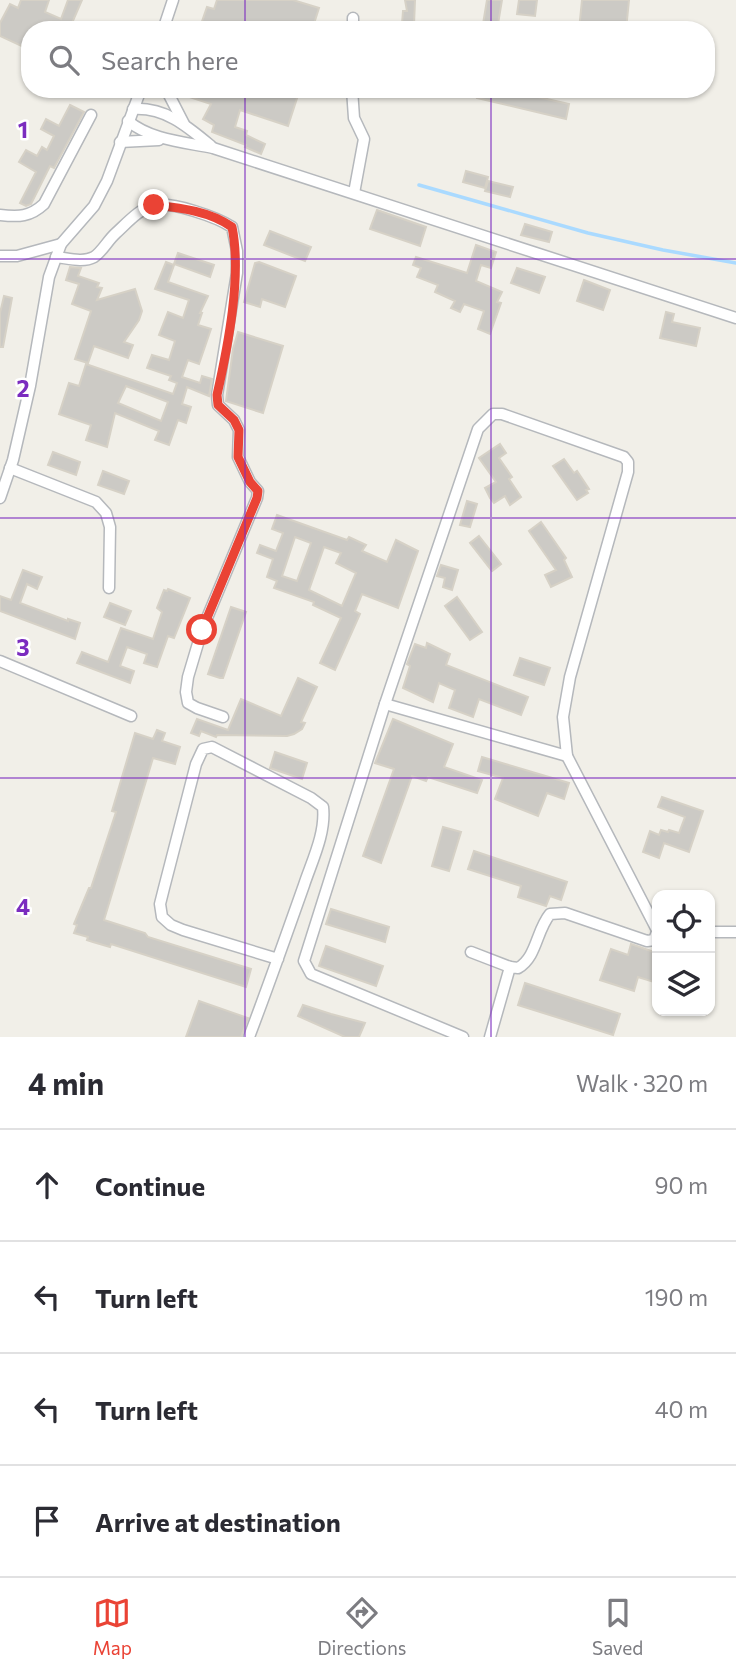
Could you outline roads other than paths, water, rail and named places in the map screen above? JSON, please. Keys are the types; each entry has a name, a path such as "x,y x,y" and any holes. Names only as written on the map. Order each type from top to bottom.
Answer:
{"street":[{"path":"166,21 173,0"},
{"path":"0,498 30,386 49,277 61,244 94,206 107,181 137,98"},
{"path":"171,98 184,124"},
{"path":"353,98 354,118 364,139 354,193"},
{"path":"133,109 149,108 184,124 213,148"},
{"path":"0,215 25,216 44,204 91,115"},
{"path":"128,121 139,131 213,148 736,318"},
{"path":"120,142 171,139"},
{"path":"56,257 84,260 95,256 109,239 134,217 154,205 182,208 220,219 232,227 237,251 237,273 217,395 218,405 234,420 239,430 238,457 250,482 258,491 202,630 186,692 188,703 197,709 223,717"},
{"path":"0,256 17,256 61,244"},
{"path":"463,1037 311,974 304,961 385,704 478,429 493,414 502,414 624,457 628,462 628,472 567,690 563,717 568,756 652,921"},
{"path":"10,468 96,502 106,513 110,527 109,588"},
{"path":"0,661 131,716"},
{"path":"385,704 568,756"},
{"path":"249,1037 278,959 325,820 323,807 311,798 212,747 203,750 196,764 160,904 162,917 171,925 184,930 278,959"},
{"path":"471,952 518,968 530,958 539,933 550,914 565,913 647,941 652,940"},
{"path":"715,932 736,932"},
{"path":"490,1037 510,967"}],"waterway":[{"path":"419,185 588,233 736,263"}]}
